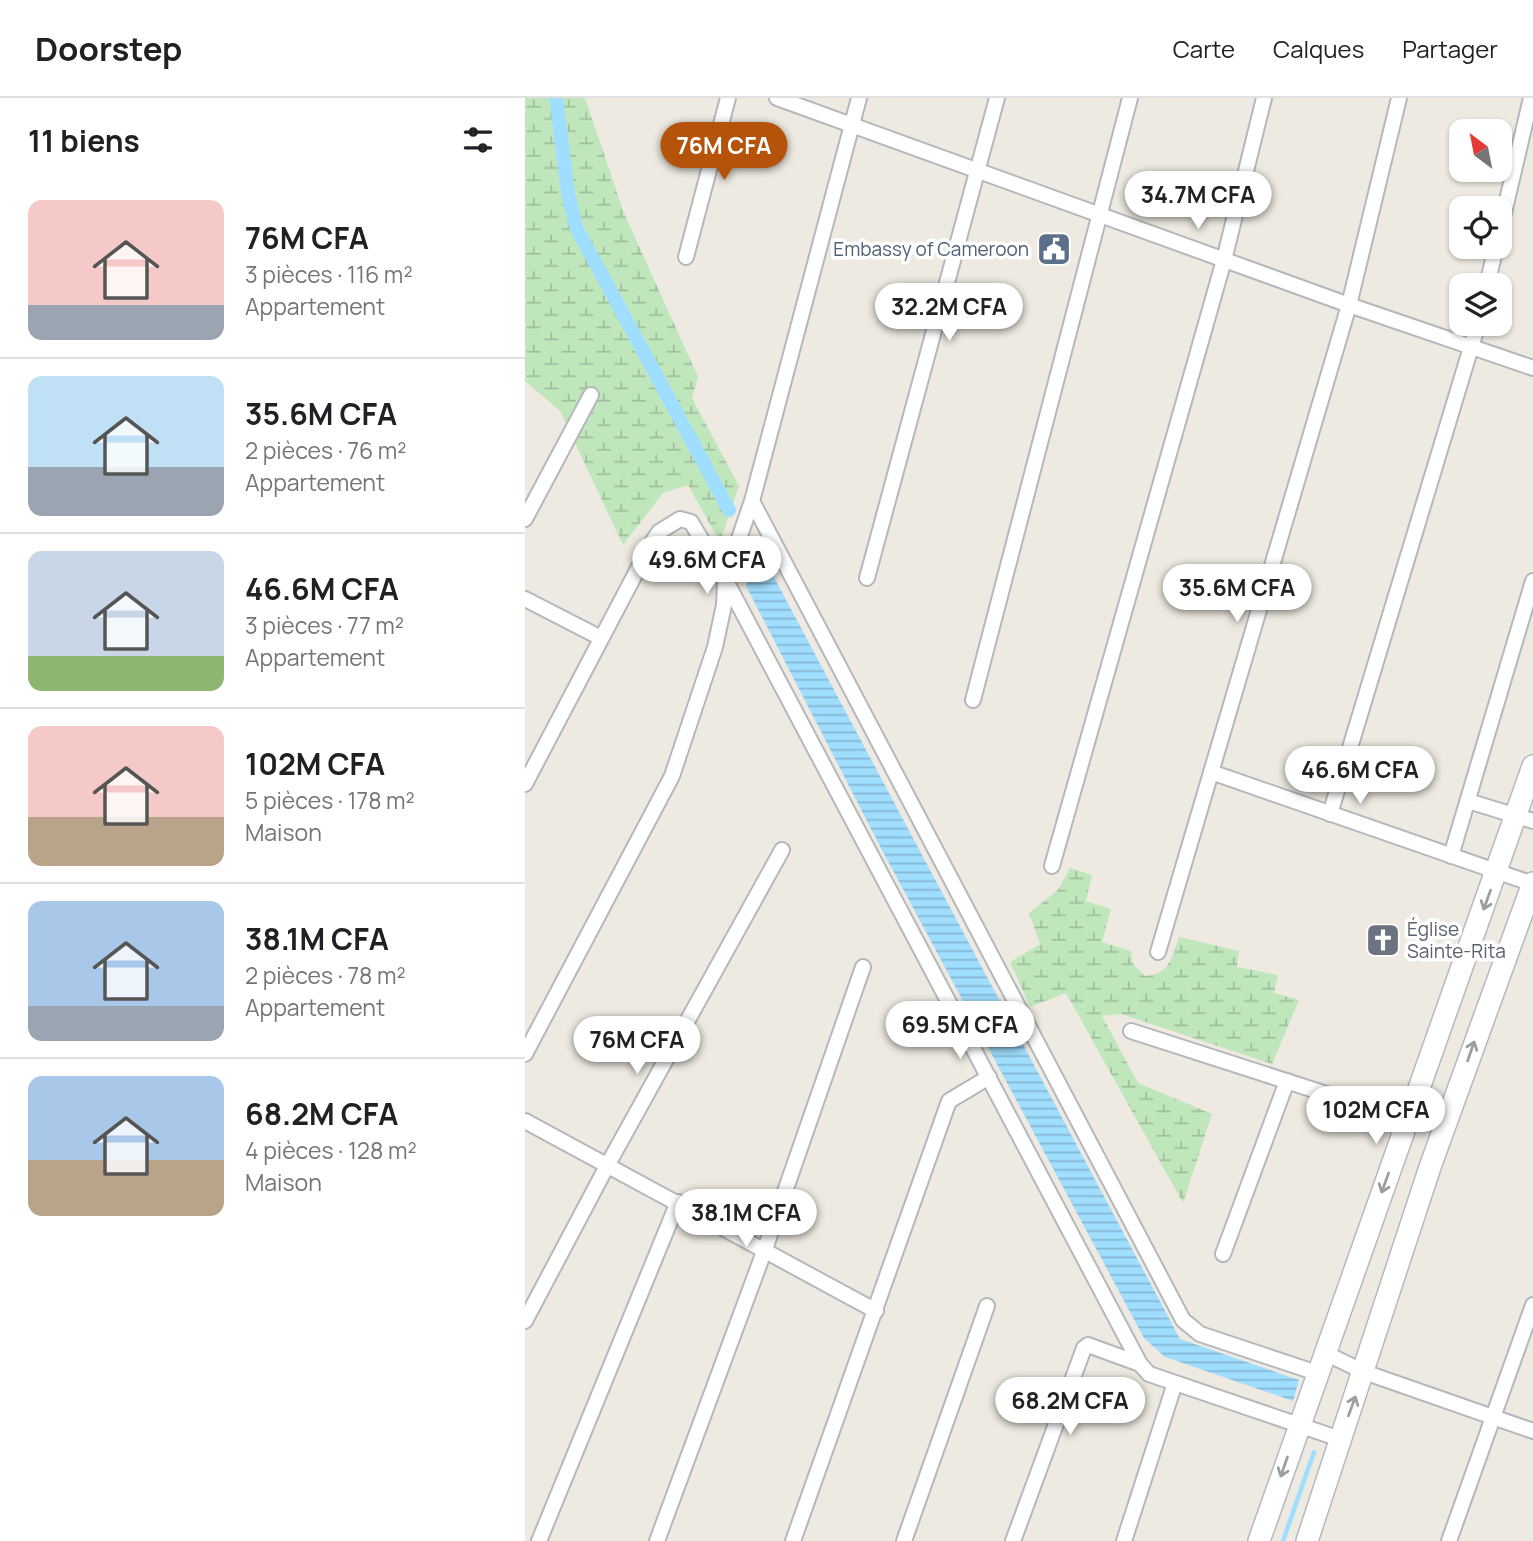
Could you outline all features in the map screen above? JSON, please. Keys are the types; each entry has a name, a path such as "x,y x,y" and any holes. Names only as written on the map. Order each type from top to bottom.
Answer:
{"street":[{"path":"686,257 728,98"},
{"path":"777,98 1102,213 1349,305 1533,368"},
{"path":"525,1054 672,776 715,647 724,605 725,579 753,501 859,98"},
{"path":"867,578 997,98"},
{"path":"973,700 1130,98"},
{"path":"1052,866 1224,260 1264,98"},
{"path":"1158,952 1349,305 1399,98"},
{"path":"1508,196 1531,98"},
{"path":"1330,814 1475,336"},
{"path":"525,519 591,395"},
{"path":"753,501 1183,1320 1199,1334 1317,1373"},
{"path":"525,784 651,544 671,523 680,519 691,522 725,579 1140,1364 1149,1374 1340,1439"},
{"path":"1451,856 1533,581"},
{"path":"525,599 601,638"},
{"path":"1259,1541 1498,871 1524,818 1533,766"},
{"path":"1211,772 1533,884 1430,1167 1307,1541"},
{"path":"1468,801 1524,818"},
{"path":"525,1321 607,1166 782,850"},
{"path":"657,1541 765,1249 863,967"},
{"path":"1131,1031 1407,1120"},
{"path":"793,1541 949,1101 989,1077"},
{"path":"1223,1254 1287,1081"},
{"path":"525,1121 876,1311"},
{"path":"539,1541 678,1202"},
{"path":"1449,1541 1533,1305"},
{"path":"904,1541 987,1306"},
{"path":"1013,1541 1083,1348 1088,1345 1140,1364"},
{"path":"1325,1353 1364,1371 1533,1431"},
{"path":"1124,1541 1175,1383"}],"green space":[{"path":"525,98 585,98 624,213 698,377 692,398 739,486 720,542 688,485 663,493 623,545 560,411 525,381"},
{"path":"1070,868 1092,875 1086,901 1111,909 1102,942 1131,951 1133,964 1145,976 1159,972 1168,964 1179,937 1239,951 1237,967 1278,975 1274,993 1299,1000 1272,1064 1121,1014 1102,1016 1138,1083 1212,1114 1183,1203 1066,993 1030,1007 1010,962 1040,944 1029,913 1058,890"}],"water":[{"path":"760,551 1180,1339 1299,1380 1293,1401 1165,1357 1144,1338 882,850 746,586"}],"waterway":[{"path":"556,98 568,193 576,227 729,510"},
{"path":"1283,1541 1314,1452"}],"place":[{"name":"Embassy of Cameroon","path":"1054,249"},
{"name":"Église Sainte-Rita","path":"1383,940"}]}
